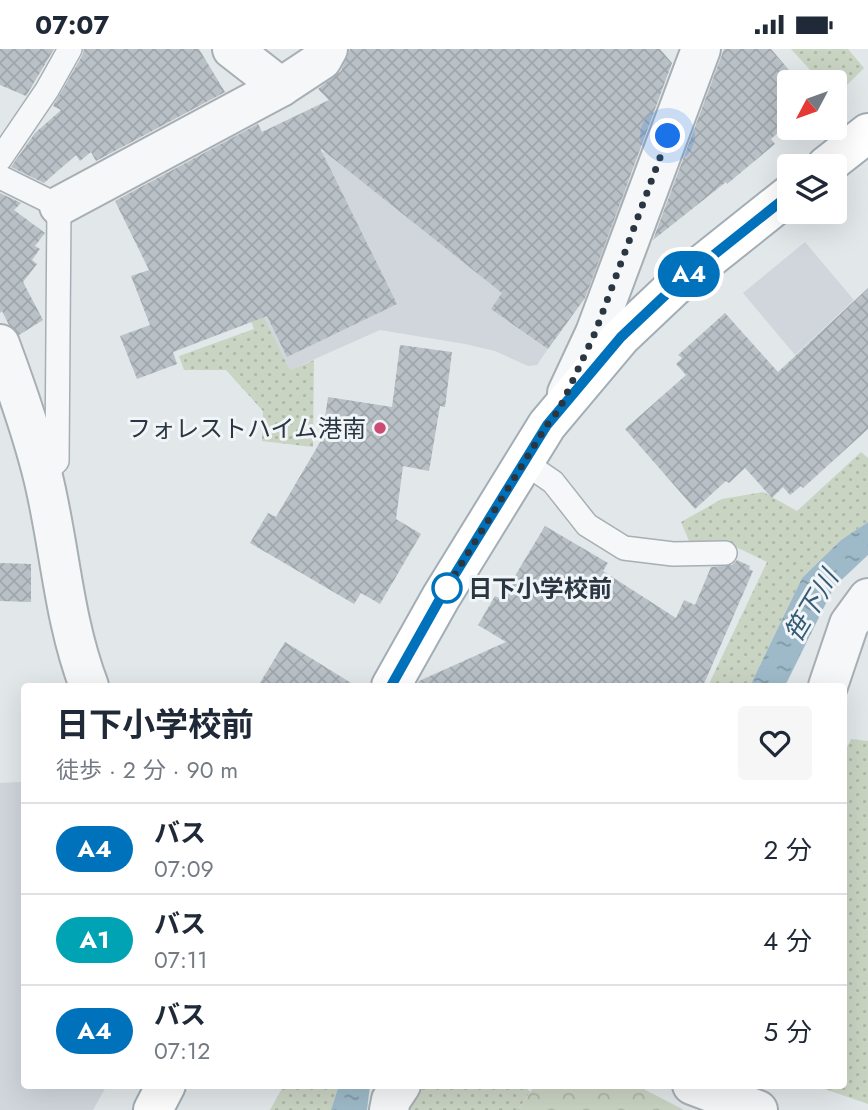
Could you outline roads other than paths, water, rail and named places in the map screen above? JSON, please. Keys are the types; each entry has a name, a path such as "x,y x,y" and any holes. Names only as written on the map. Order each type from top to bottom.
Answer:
{"main road":[{"path":"841,154 868,133"},
{"path":"393,683 441,597 524,461 559,410 621,337 676,285 777,205"},
{"path":"153,1110 164,1089"}],"street":[{"path":"232,49 281,87"},
{"path":"59,206 281,87 322,59 328,49"},
{"path":"559,410 595,333 693,54"},
{"path":"0,344 43,475 62,590 88,683"},
{"path":"829,683 849,624 865,605"},
{"path":"389,1110 391,1100 398,1089"},
{"path":"703,1089 758,1110"}],"lane":[{"path":"0,159 47,90 70,49"},
{"path":"0,177 59,206 57,461 43,475"},
{"path":"524,461 553,482 587,525 624,548 673,554 725,552"}],"water":[{"name":"笹下川","path":"868,522 868,555 834,587 786,683 751,683 802,578 841,540"},
{"path":"338,1089 370,1089 367,1110 331,1110"}],"place":[{"name":"フォレストハイム港南","path":"380,428"},
{"name":"日下小学校前","path":"447,588"}]}
